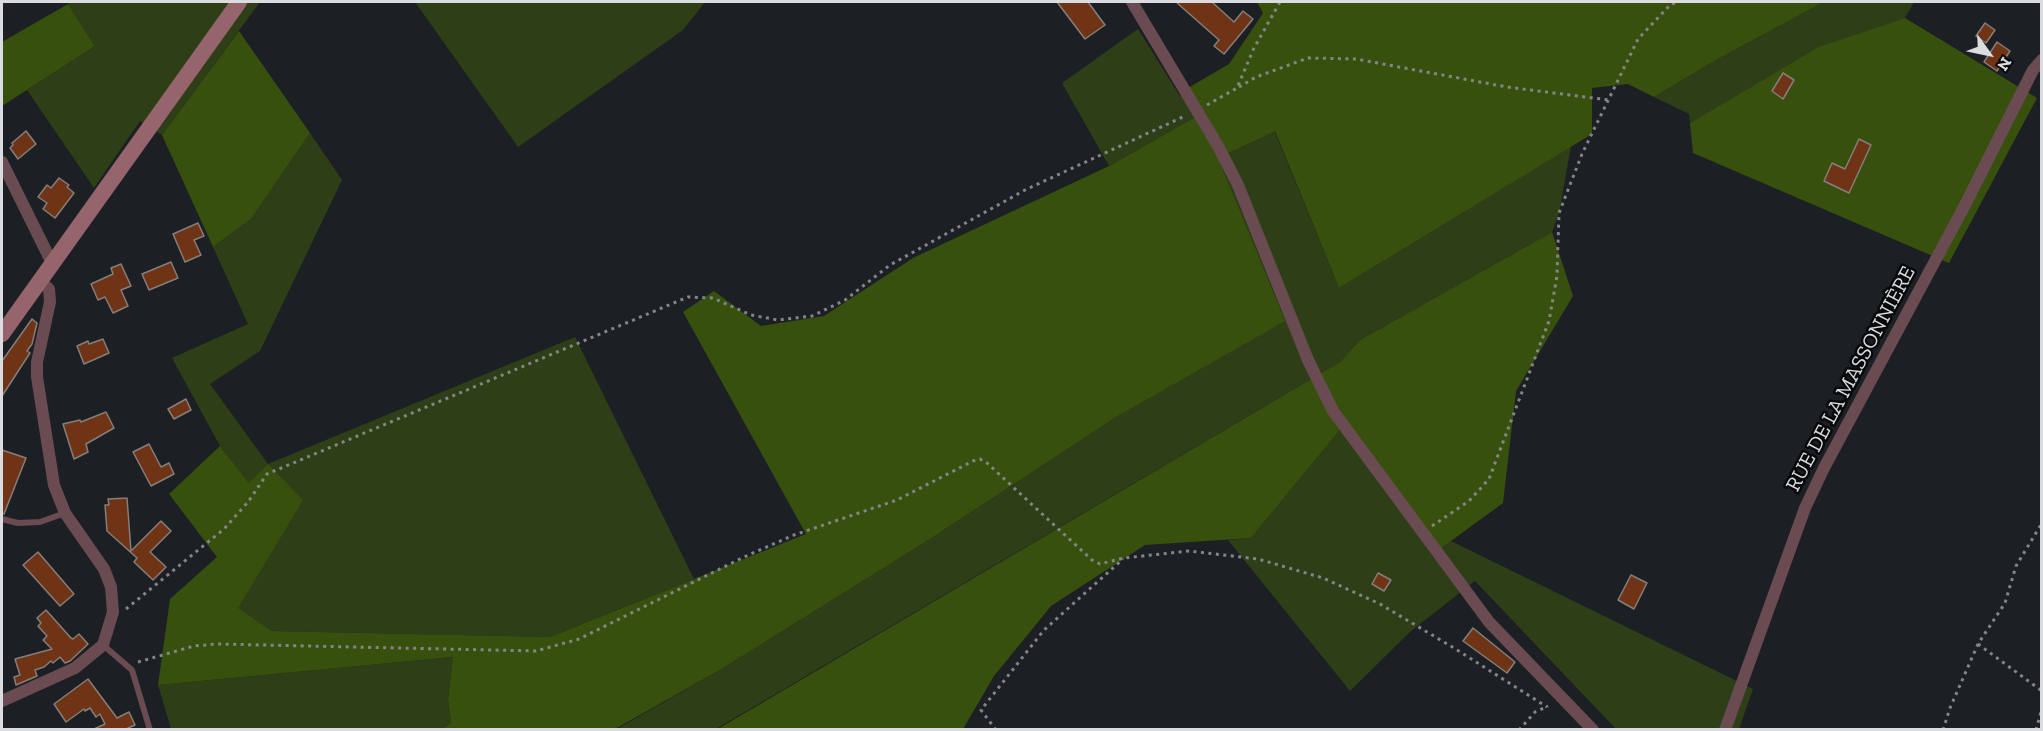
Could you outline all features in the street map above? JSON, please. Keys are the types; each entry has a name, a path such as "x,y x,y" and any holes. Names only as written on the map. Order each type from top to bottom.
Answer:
{"street":[{"path":"2,334 239,2"},
{"path":"1132,2 1218,146 1238,184 1308,360 1333,411 1489,622 1593,729"},
{"name":"RUE DE LA MASSONNIÈRE","path":"1725,729 1805,508 2033,70 2042,60"},
{"path":"2,162 52,263"},
{"path":"2,701 75,668 103,645 113,612 111,587 104,568 65,513 54,485 37,377 50,302 49,289 40,281"}],"lane":[{"path":"2,519 18,523 39,522 65,513"},
{"path":"103,645 132,670 150,729"}],"path":[{"path":"1237,88 1254,48 1280,2"},
{"path":"1423,532 1469,501 1489,479 1549,321 1557,276 1559,213 1582,154 1638,39 1670,5 1677,2"},
{"path":"113,612 123,611 224,529 248,502 267,474 688,297 713,298 751,315 778,320 812,316 845,300 890,265 1025,190 1197,111 1256,77 1308,58 1356,59 1507,87 1609,100"},
{"path":"126,665 194,646 217,644 536,651 579,639 744,557 794,535 897,500 980,459 1092,560 1100,564 1124,558 1189,551 1258,559 1323,578 1380,604 1547,706 1535,712 1519,729"},
{"path":"1943,729 1977,644 2005,603 2016,566 2042,523"},
{"path":"996,729 981,710 1044,630 1124,558"},
{"path":"1977,644 2042,691"},
{"path":"2036,729 2042,708"}],"green space":[{"path":"72,2 260,2 162,135 140,121 94,188 27,90 95,46 68,4"},
{"path":"415,2 705,2 683,30 518,147"},
{"path":"1257,2 1824,2 1716,60 1654,97 1628,84 1592,88 1592,134 1339,288 1275,131 1218,158 1285,321 1121,414 930,539 720,670 615,729 442,729 451,723 448,699 453,657 158,685 170,599 217,557 169,494 220,446 249,483 268,464 303,500 238,608 272,631 550,637 806,534 683,312 714,291 761,326 824,316 913,258 1109,166 1204,112 1188,88 1229,64 1263,13"},
{"path":"1824,2 1914,2 1905,18 1818,47 1690,123 1689,114 1654,97 1716,60"},
{"path":"68,4 95,46 2,106 2,42"},
{"path":"1905,18 2037,98 1949,263 1693,153 1690,123 1818,47"},
{"path":"1138,29 1180,96 1188,88 1204,112 1109,166 1062,83"},
{"path":"239,31 310,133 251,219 213,247 162,135"},
{"path":"1274,130 1339,288 1571,146 1559,213 1552,232 1360,340 1340,362 716,729 615,730 720,670 930,539 1121,414 1218,158"},
{"path":"310,133 342,180 260,351 210,384 268,464 575,337 694,579 550,637 272,631 238,609 249,483 220,446 172,358 248,324 213,247 251,219"},
{"path":"1552,232 1573,296 1516,391 1503,503 1440,549 1344,425 1251,538 1145,545 1051,606 994,676 963,729 716,730 1340,362 1360,340"},
{"path":"1344,425 1440,549 1451,541 1753,689 1739,729 1616,729 1475,581 1411,631 1350,691 1228,540 1251,538"},
{"path":"453,657 448,699 451,723 442,729 171,729 158,685"}],"building":[{"path":"1057,2 1088,2 1105,25 1085,39"},
{"path":"1176,2 1212,2 1234,22 1243,11 1253,19 1224,54 1214,46 1219,40"},
{"path":"1985,23 1995,30 1986,43 1976,36"},
{"path":"1997,42 2010,51 1997,71 1984,62"},
{"path":"1783,73 1794,80 1783,99 1772,91"},
{"path":"26,131 36,144 18,159 10,148 12,143"},
{"path":"1859,139 1871,145 1849,193 1824,181 1832,163 1845,169"},
{"path":"59,178 69,185 67,187 74,193 55,218 43,209 47,203 38,197 47,185 51,188"},
{"path":"198,223 204,236 194,240 201,255 185,262 173,234"},
{"path":"171,262 178,278 149,290 142,274"},
{"path":"121,264 131,286 121,290 128,306 113,313 105,297 98,300 91,284 113,274 111,268"},
{"path":"32,319 37,323 32,344 27,351 30,353 2,396 2,361"},
{"path":"103,339 109,353 84,364 77,346 88,341 89,344"},
{"path":"186,399 191,410 174,419 168,409"},
{"path":"106,412 114,428 86,444 88,452 74,459 63,424 80,420 81,422"},
{"path":"149,444 161,467 169,463 174,474 151,486 133,452"},
{"path":"2,450 26,458 4,514 2,514"},
{"path":"127,498 131,551 161,521 171,531 150,552 166,567 153,580 134,562 137,558 107,531 105,505 109,505 108,499"},
{"path":"38,552 74,594 60,606 23,565"},
{"path":"1378,573 1391,580 1384,591 1372,584"},
{"path":"1631,575 1647,583 1634,609 1618,600"},
{"path":"46,610 71,638 79,634 88,644 70,661 65,663 60,657 53,663 51,661 35,670 37,676 16,685 14,677 20,675 15,659 52,649 43,640 47,636 38,626 41,623 37,618"},
{"path":"1473,628 1515,662 1507,673 1463,641"},
{"path":"88,679 117,718 129,712 135,725 126,729 94,729 105,724 100,714 96,717 90,708 85,711 84,709 66,722 54,704"}]}
